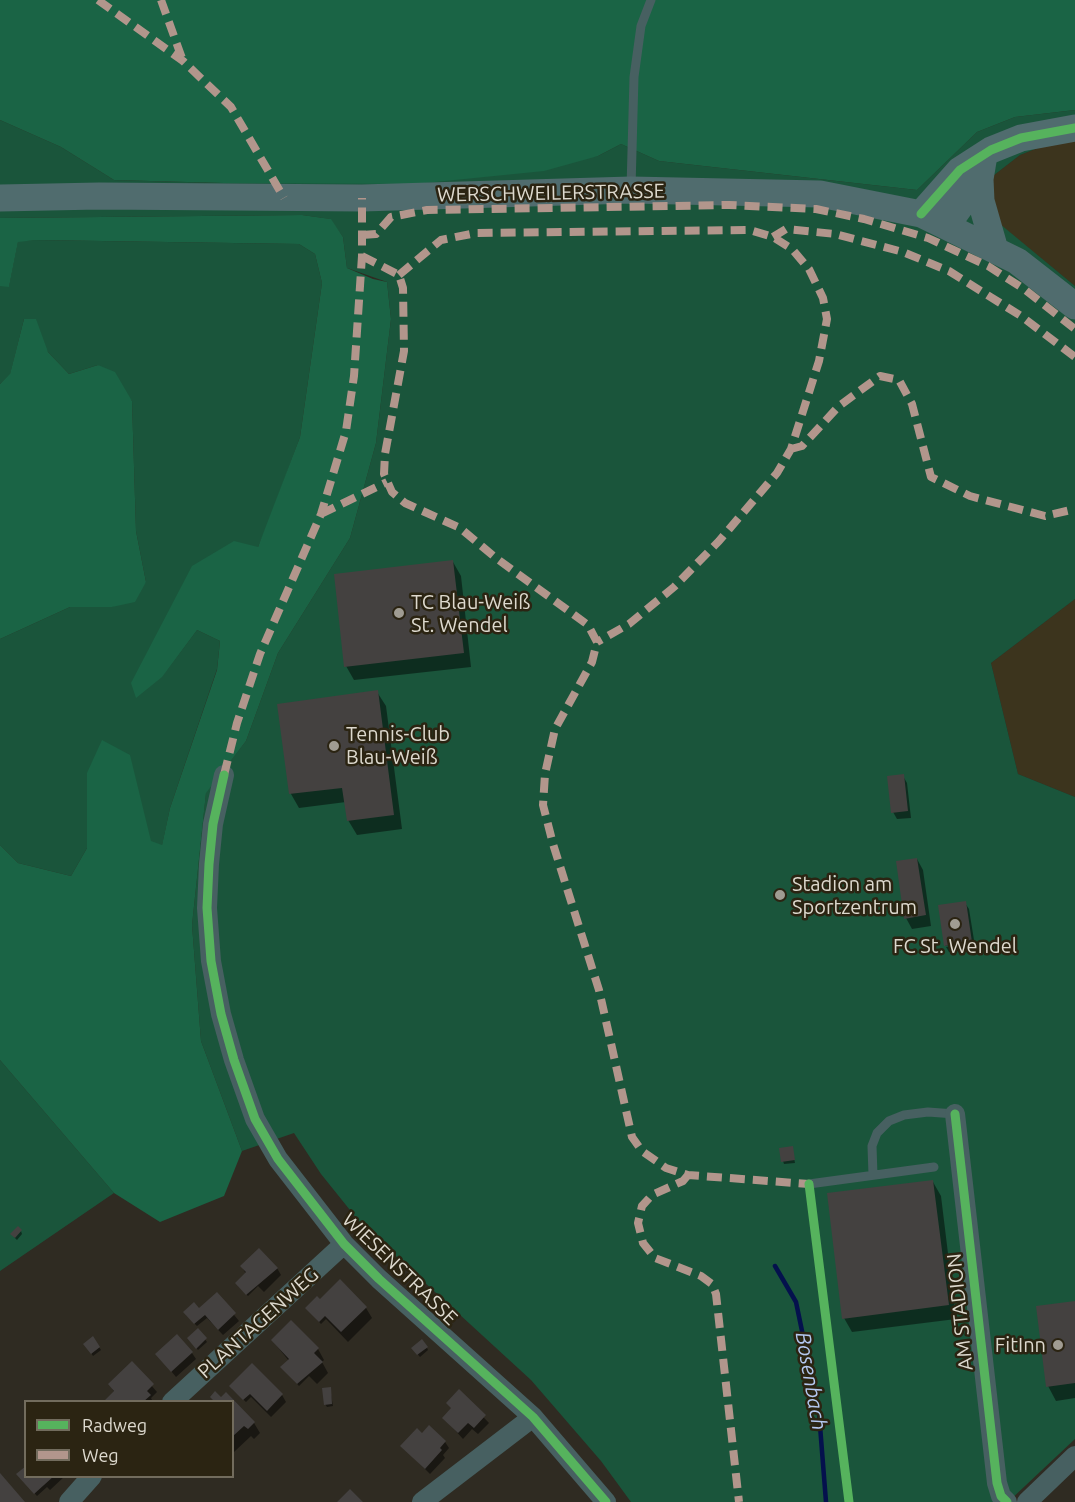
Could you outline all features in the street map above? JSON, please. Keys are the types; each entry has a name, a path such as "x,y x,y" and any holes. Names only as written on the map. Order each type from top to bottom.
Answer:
{"main road":[{"path":"946,226 982,167 1021,138 1075,128"},
{"path":"921,214 960,170 982,167"},
{"path":"982,167 981,201 995,250"},
{"name":"WERSCHWEILERSTRASSE","path":"0,198 99,196 362,198 631,190 729,190 820,194 921,214 1017,261 1075,306"}],"street":[{"name":"WIESENSTRASSE","path":"224,775 213,824 207,908 211,961 221,1014 234,1060 255,1119 278,1159 344,1244 379,1279 533,1417 606,1502"},
{"name":"AM STADION","path":"955,1114 997,1483 1001,1496 1007,1502"},
{"name":"PLANTAGENWEG","path":"173,1400 344,1244"},
{"path":"422,1502 533,1417"},
{"path":"1027,1502 1075,1456"},
{"path":"69,1502 90,1478"}],"lane":[{"path":"631,190 634,77 641,26 651,0"},
{"path":"873,1175 872,1146 877,1133 889,1120 904,1115 928,1112 955,1114"},
{"path":"809,1184 934,1167"}],"shaded area":[{"path":"1075,137 1075,286 987,214 989,179 1020,155 1058,140"},
{"path":"1075,599 1075,797 1018,774 991,663"}],"green space":[{"path":"0,0 1075,0 1075,110 1015,117 977,132 917,190 659,161 621,144 598,156 544,171 415,184 114,180 61,147 0,120"},
{"path":"1075,110 1075,137 1058,140 1020,155 989,179 988,214 1075,286 1075,599 991,663 1018,774 1075,797 1075,1439 1008,1502 631,1502 601,1461 531,1380 362,1225 321,1174 294,1133 242,1151 201,1041 192,925 206,792 246,741 278,653 350,538 376,443 391,319 387,282 347,268 343,237 330,219 302,215 0,218 0,120 61,147 114,180 223,183 598,156 621,144 659,161 917,190 977,132 1015,117"},
{"path":"302,215 331,219 343,237 347,268 387,282 391,319 376,443 350,538 278,653 246,741 206,793 192,925 201,1041 242,1151 224,1196 160,1222 114,1193 0,1060 0,845 18,863 71,876 87,848 87,773 102,740 130,755 151,841 162,845 170,808 217,670 220,641 197,630 162,677 136,698 131,683 192,566 234,541 258,547 300,437 322,283 315,254 299,244 36,240 18,242 9,287 0,286 0,218"},
{"path":"18,241 299,244 315,254 322,283 300,437 266,529 258,547 162,677 197,630 220,641 217,669 170,808 162,846 151,842 87,773 87,848 71,876 18,863 0,845 0,639 70,607 112,607 146,582 136,531 132,401 98,365 69,374 48,352 24,319 10,375 0,384 0,286 9,286"},
{"path":"24,319 36,319 48,352 69,374 98,365 115,372 132,401 136,531 146,582 135,602 112,607 70,607 0,639 0,384 10,374"},
{"path":"0,1060 114,1193 0,1271"}],"building":[{"name":"TC Blau-Weiß St. Wendel","path":"453,560 464,653 344,667 334,574"},
{"name":"Tennis-Club Blau-Weiß","path":"378,690 394,815 347,821 342,788 289,794 277,704"},
{"path":"904,774 908,811 891,813 887,776"},
{"path":"917,858 926,915 904,919 896,861"},
{"name":"FC St. Wendel","path":"966,901 972,942 944,946 938,905"},
{"path":"793,1146 795,1160 781,1162 779,1148"},
{"path":"933,1180 949,1305 842,1319 827,1193"},
{"path":"18,1226 22,1230 15,1238 10,1234"},
{"path":"259,1248 278,1268 246,1295 235,1283 246,1272 240,1266"},
{"path":"340,1279 367,1307 341,1332 325,1316 319,1322 305,1308 317,1296 320,1299"},
{"path":"217,1292 236,1313 218,1330 205,1315 194,1324 183,1312 194,1302 199,1308"},
{"name":"FitInn","path":"1075,1301 1075,1383 1046,1387 1036,1306"},
{"path":"291,1320 319,1348 314,1353 323,1362 297,1384 280,1367 289,1359 271,1340"},
{"path":"198,1328 207,1338 196,1349 187,1338"},
{"path":"177,1334 193,1352 171,1372 155,1354"},
{"path":"93,1336 100,1347 91,1354 83,1344"},
{"path":"422,1339 428,1347 417,1355 411,1348"},
{"path":"132,1361 154,1384 147,1391 151,1395 145,1400 105,1400 114,1391 108,1384"},
{"path":"252,1363 283,1394 267,1411 250,1394 243,1400 229,1386"},
{"path":"331,1387 332,1404 324,1405 322,1388"},
{"path":"459,1389 486,1415 474,1428 468,1423 458,1433 442,1418 451,1408 446,1403"},
{"path":"215,1391 221,1397 226,1392 234,1400 213,1400 210,1397"},
{"path":"234,1400 255,1422 248,1429 244,1426 234,1435"},
{"path":"429,1425 446,1441 440,1448 442,1450 425,1469 400,1446 417,1428 422,1433"},
{"path":"24,1468 24,1478 52,1478 34,1494 16,1474"},
{"path":"0,1473 25,1502 0,1502"},
{"path":"350,1489 363,1502 337,1502"}],"waterway":[{"name":"Bosenbach","path":"775,1266 796,1302 819,1413 826,1502"}],"marked path":[{"path":"98,0 183,61 231,107 284,198"},
{"path":"161,0 183,61"},
{"path":"224,775 237,723 260,654 321,514 346,431 354,376 362,256 362,198"},
{"path":"362,235 376,234 391,217 427,210 729,205 816,209 864,219 928,238 988,266 1024,289 1075,329"},
{"path":"773,237 786,229 835,234 903,252 949,271 1021,316 1075,357"},
{"path":"399,275 441,240 476,233 750,230 773,237 792,249 809,269 823,298 827,319 819,361 791,449 777,473 719,541 674,587 629,624 597,642"},
{"path":"362,256 399,275 403,288 404,351 385,454 384,474 392,492 405,503 460,528 496,558 588,625 597,642 592,662 555,729 545,774 543,805 599,990 632,1137 642,1151 666,1168 688,1175 809,1184 809,1188"},
{"path":"791,449 802,446 839,406 880,376 899,380 912,404 931,477 970,496 1045,516 1075,509"},
{"path":"321,514 387,482"},
{"path":"688,1175 683,1181 652,1195 642,1206 638,1223 643,1243 655,1258 701,1276 712,1284 716,1294 739,1502"}],"cycle path":[{"path":"921,214 960,170 991,150 1021,138 1075,128"},
{"path":"224,775 213,824 209,864 207,908 211,961 221,1014 234,1060 255,1119 278,1159 344,1244 379,1279 533,1417 606,1502"},
{"path":"955,1114 997,1483 1001,1496 1007,1502"},
{"path":"809,1184 849,1502"}],"place":[{"name":"TC Blau-Weiß St. Wendel","path":"399,613"},
{"name":"Tennis-Club Blau-Weiß","path":"334,746"},
{"name":"Stadion am Sportzentrum","path":"780,895"},
{"name":"FC St. Wendel","path":"955,924"},
{"name":"FitInn","path":"1058,1345"}]}
